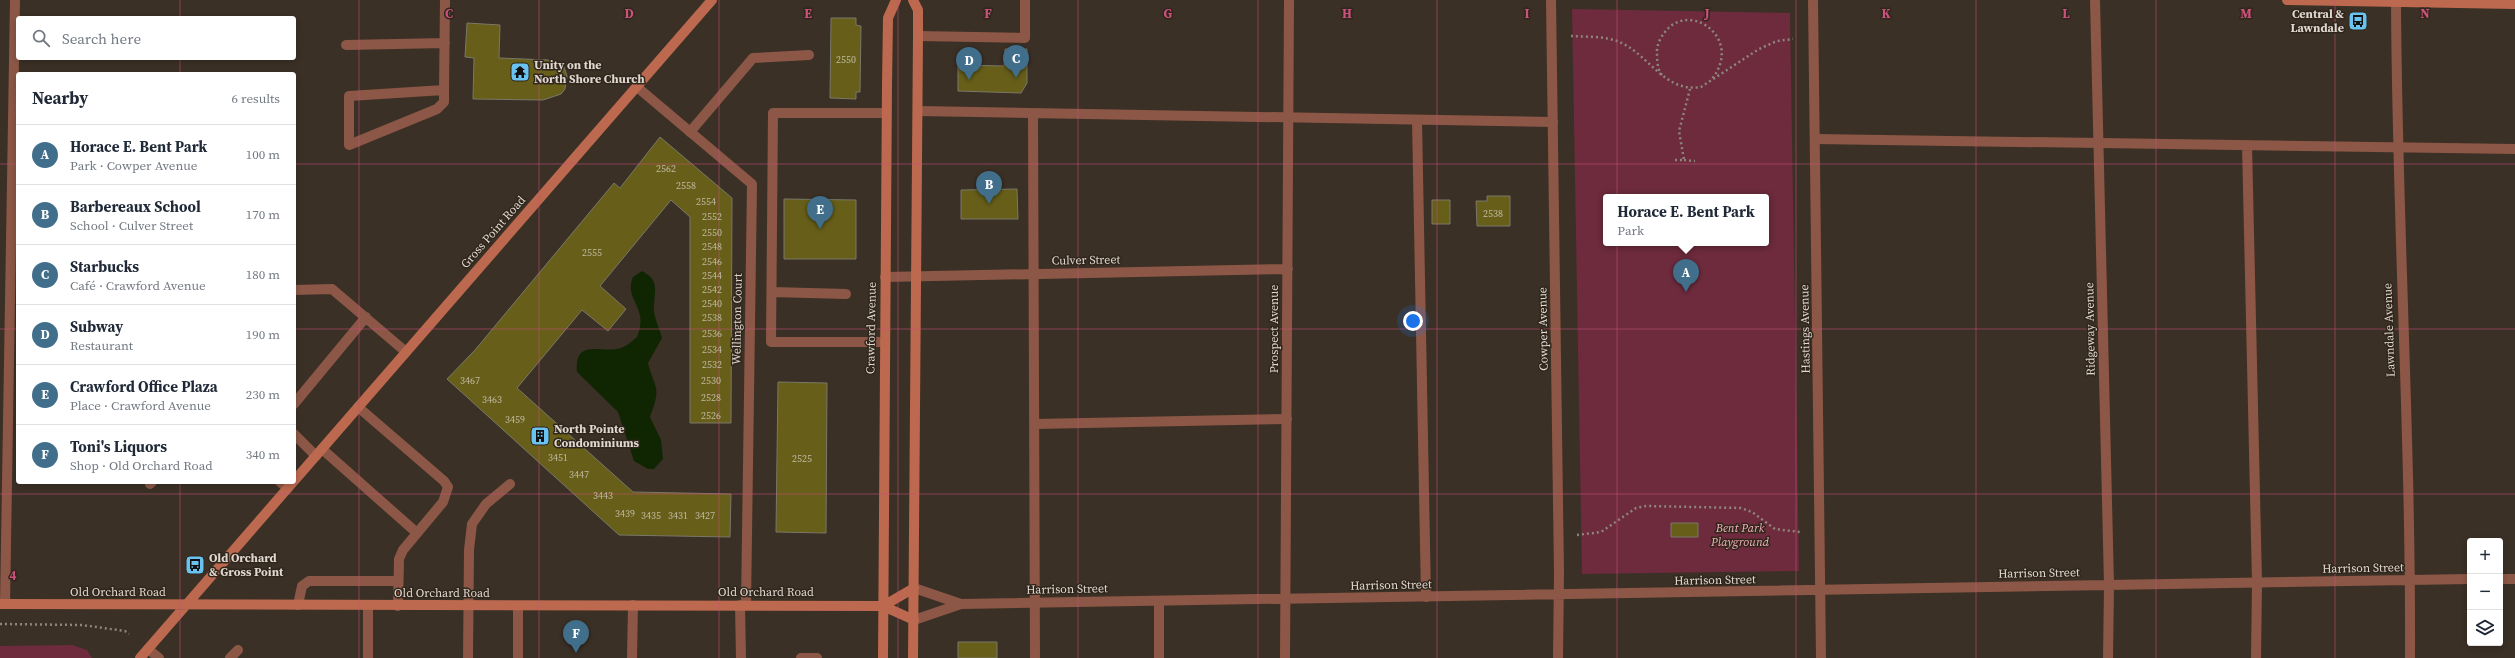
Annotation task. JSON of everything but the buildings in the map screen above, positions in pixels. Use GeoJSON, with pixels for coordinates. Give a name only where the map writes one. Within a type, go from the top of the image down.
{"type":"FeatureCollection","features":[{"type":"Feature","properties":{"kind":"main road","name":"Gross Point Road"},"geometry":{"type":"LineString","coordinates":[[296,476],[319,452],[712,0]]}},
{"type":"Feature","properties":{"kind":"main road","name":"Crawford Avenue"},"geometry":{"type":"LineString","coordinates":[[883,658],[886,113],[888,18],[896,0]]}},
{"type":"Feature","properties":{"kind":"main road"},"geometry":{"type":"LineString","coordinates":[[913,0],[918,10],[913,658]]}},
{"type":"Feature","properties":{"kind":"main road"},"geometry":{"type":"LineString","coordinates":[[2287,0],[2515,4]]}},
{"type":"Feature","properties":{"kind":"main road","name":"Gross Point Road"},"geometry":{"type":"LineString","coordinates":[[140,658],[288,484]]}},
{"type":"Feature","properties":{"kind":"main road"},"geometry":{"type":"LineString","coordinates":[[884,606],[914,588]]}},
{"type":"Feature","properties":{"kind":"main road","name":"Old Orchard Road"},"geometry":{"type":"LineString","coordinates":[[2,604],[884,606],[914,620]]}},
{"type":"Feature","properties":{"kind":"street"},"geometry":{"type":"LineString","coordinates":[[2,604],[15,0]]}},
{"type":"Feature","properties":{"kind":"street"},"geometry":{"type":"LineString","coordinates":[[444,90],[349,96],[349,145],[437,109],[444,102],[445,0]]}},
{"type":"Feature","properties":{"kind":"street"},"geometry":{"type":"LineString","coordinates":[[918,36],[1025,38],[1025,0]]}},
{"type":"Feature","properties":{"kind":"street","name":"Prospect Avenue"},"geometry":{"type":"LineString","coordinates":[[1285,658],[1289,0]]}},
{"type":"Feature","properties":{"kind":"street","name":"Cowper Avenue"},"geometry":{"type":"LineString","coordinates":[[1551,0],[1558,658]]}},
{"type":"Feature","properties":{"kind":"street","name":"Hastings Avenue"},"geometry":{"type":"LineString","coordinates":[[1813,0],[1821,658]]}},
{"type":"Feature","properties":{"kind":"street","name":"Ridgeway Avenue"},"geometry":{"type":"LineString","coordinates":[[2095,0],[2109,585],[2108,658]]}},
{"type":"Feature","properties":{"kind":"street","name":"Lawndale Avenue"},"geometry":{"type":"LineString","coordinates":[[2396,2],[2397,147],[2410,580],[2410,658]]}},
{"type":"Feature","properties":{"kind":"street"},"geometry":{"type":"LineString","coordinates":[[346,45],[445,42]]}},
{"type":"Feature","properties":{"kind":"street"},"geometry":{"type":"LineString","coordinates":[[690,132],[753,58],[810,55]]}},
{"type":"Feature","properties":{"kind":"street","name":"Wellington Court"},"geometry":{"type":"LineString","coordinates":[[637,87],[752,184],[743,605]]}},
{"type":"Feature","properties":{"kind":"street"},"geometry":{"type":"LineString","coordinates":[[918,112],[1553,122]]}},
{"type":"Feature","properties":{"kind":"street"},"geometry":{"type":"LineString","coordinates":[[884,342],[771,342],[773,113],[886,113]]}},
{"type":"Feature","properties":{"kind":"street"},"geometry":{"type":"LineString","coordinates":[[1033,114],[1036,658]]}},
{"type":"Feature","properties":{"kind":"street"},"geometry":{"type":"LineString","coordinates":[[1418,120],[1426,597]]}},
{"type":"Feature","properties":{"kind":"street"},"geometry":{"type":"LineString","coordinates":[[1815,139],[2515,149]]}},
{"type":"Feature","properties":{"kind":"street"},"geometry":{"type":"LineString","coordinates":[[2246,145],[2257,582],[2256,658]]}},
{"type":"Feature","properties":{"kind":"street","name":"Culver Street"},"geometry":{"type":"LineString","coordinates":[[885,277],[1288,269]]}},
{"type":"Feature","properties":{"kind":"street"},"geometry":{"type":"LineString","coordinates":[[296,290],[332,289],[406,352]]}},
{"type":"Feature","properties":{"kind":"street"},"geometry":{"type":"LineString","coordinates":[[772,292],[846,294]]}},
{"type":"Feature","properties":{"kind":"street"},"geometry":{"type":"LineString","coordinates":[[296,402],[366,317]]}},
{"type":"Feature","properties":{"kind":"street"},"geometry":{"type":"LineString","coordinates":[[358,407],[444,481],[448,487],[443,502],[417,533],[399,559],[398,606]]}},
{"type":"Feature","properties":{"kind":"street"},"geometry":{"type":"LineString","coordinates":[[1035,424],[1287,419]]}},
{"type":"Feature","properties":{"kind":"street"},"geometry":{"type":"LineString","coordinates":[[296,435],[319,452],[417,533]]}},
{"type":"Feature","properties":{"kind":"street"},"geometry":{"type":"LineString","coordinates":[[468,658],[469,550],[472,524],[486,504],[510,484]]}},
{"type":"Feature","properties":{"kind":"street"},"geometry":{"type":"LineString","coordinates":[[2503,579],[2515,578]]}},
{"type":"Feature","properties":{"kind":"street","name":"Harrison Street"},"geometry":{"type":"LineString","coordinates":[[914,620],[961,604],[1821,591],[2467,579]]}},
{"type":"Feature","properties":{"kind":"street"},"geometry":{"type":"LineString","coordinates":[[298,605],[302,586],[309,581],[398,581]]}},
{"type":"Feature","properties":{"kind":"street","name":"Harrison Street"},"geometry":{"type":"LineString","coordinates":[[914,588],[961,604]]}},
{"type":"Feature","properties":{"kind":"street"},"geometry":{"type":"LineString","coordinates":[[1159,658],[1160,601]]}},
{"type":"Feature","properties":{"kind":"street"},"geometry":{"type":"LineString","coordinates":[[632,605],[632,658]]}},
{"type":"Feature","properties":{"kind":"street"},"geometry":{"type":"LineString","coordinates":[[740,658],[743,605]]}},
{"type":"Feature","properties":{"kind":"street"},"geometry":{"type":"LineString","coordinates":[[368,606],[368,658]]}},
{"type":"Feature","properties":{"kind":"street"},"geometry":{"type":"LineString","coordinates":[[518,606],[518,658]]}},
{"type":"Feature","properties":{"kind":"street"},"geometry":{"type":"LineString","coordinates":[[148,649],[159,658]]}},
{"type":"Feature","properties":{"kind":"street"},"geometry":{"type":"LineString","coordinates":[[230,658],[238,650]]}},
{"type":"Feature","properties":{"kind":"street"},"geometry":{"type":"LineString","coordinates":[[801,658],[817,658]]}},
{"type":"Feature","properties":{"kind":"path"},"geometry":{"type":"LineString","coordinates":[[1668,81],[1660,72],[1657,61],[1657,49],[1660,38],[1667,28],[1678,21],[1688,20],[1710,27],[1719,39],[1723,53],[1720,69],[1711,81]]}},
{"type":"Feature","properties":{"kind":"path"},"geometry":{"type":"LineString","coordinates":[[1571,36],[1603,38],[1617,41],[1628,47],[1668,81],[1690,89],[1701,87],[1759,49],[1777,41],[1793,39]]}},
{"type":"Feature","properties":{"kind":"path"},"geometry":{"type":"LineString","coordinates":[[1684,160],[1679,131],[1690,89]]}},
{"type":"Feature","properties":{"kind":"path"},"geometry":{"type":"LineString","coordinates":[[1675,160],[1695,161]]}},
{"type":"Feature","properties":{"kind":"path"},"geometry":{"type":"LineString","coordinates":[[1577,535],[1601,532],[1636,508],[1646,506],[1741,508],[1752,512],[1775,529],[1800,532]]}},
{"type":"Feature","properties":{"kind":"path"},"geometry":{"type":"LineString","coordinates":[[0,624],[82,625],[125,631],[129,634]]}},
{"type":"Feature","properties":{"kind":"green space","name":"Bent Park Playground"},"geometry":{"type":"Polygon","coordinates":[[[1572,9],[1790,13],[1799,571],[1582,574],[1572,9]]]}},
{"type":"Feature","properties":{"kind":"green space"},"geometry":{"type":"Polygon","coordinates":[[[72,645],[87,650],[92,658],[0,658],[0,646],[72,645]]]}},
{"type":"Feature","properties":{"kind":"shaded area"},"geometry":{"type":"Polygon","coordinates":[[[642,271],[652,279],[654,284],[654,312],[662,338],[648,363],[656,388],[656,399],[650,417],[661,440],[663,459],[654,469],[648,469],[634,461],[618,412],[577,372],[577,361],[580,354],[585,351],[591,349],[621,348],[637,337],[640,327],[640,318],[639,311],[631,292],[631,285],[633,277],[642,271]]]}},
{"type":"Feature","properties":{"kind":"place","name":"Central & Lawndale"},"geometry":{"type":"Point","coordinates":[2358,21]}},
{"type":"Feature","properties":{"kind":"place","name":"Unity on the North Shore Church"},"geometry":{"type":"Point","coordinates":[520,72]}},
{"type":"Feature","properties":{"kind":"place","name":"Starbucks"},"geometry":{"type":"Point","coordinates":[1016,78]}},
{"type":"Feature","properties":{"kind":"place","name":"Subway"},"geometry":{"type":"Point","coordinates":[969,80]}},
{"type":"Feature","properties":{"kind":"place","name":"Barbereaux School"},"geometry":{"type":"Point","coordinates":[989,204]}},
{"type":"Feature","properties":{"kind":"place","name":"Crawford Office Plaza"},"geometry":{"type":"Point","coordinates":[820,229]}},
{"type":"Feature","properties":{"kind":"place","name":"Horace E. Bent Park"},"geometry":{"type":"Point","coordinates":[1686,292]}},
{"type":"Feature","properties":{"kind":"place","name":"North Pointe Condominiums"},"geometry":{"type":"Point","coordinates":[540,436]}},
{"type":"Feature","properties":{"kind":"place","name":"Old Orchard & Gross Point"},"geometry":{"type":"Point","coordinates":[195,565]}},
{"type":"Feature","properties":{"kind":"place","name":"Toni's Liquors"},"geometry":{"type":"Point","coordinates":[576,653]}}]}
